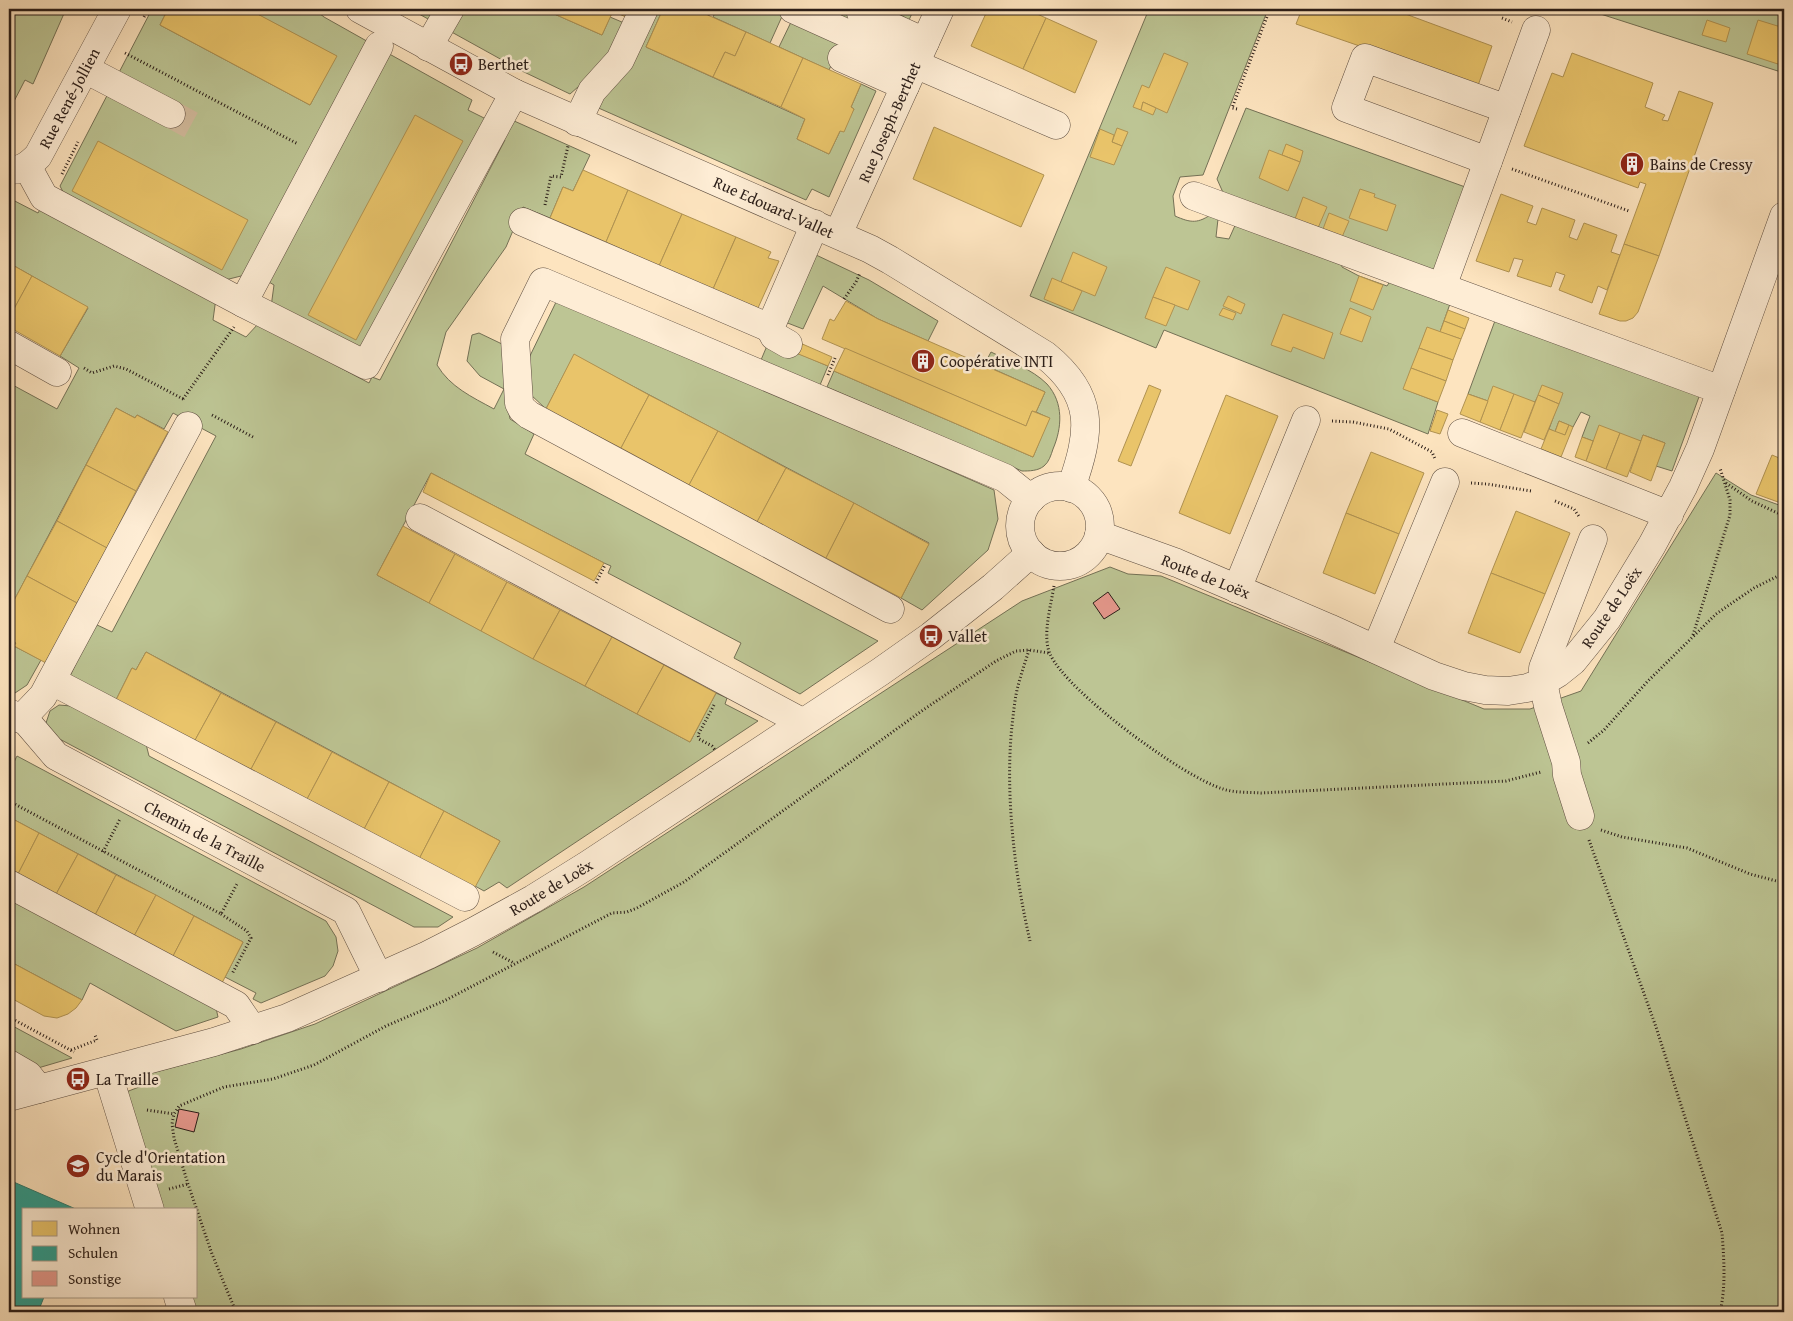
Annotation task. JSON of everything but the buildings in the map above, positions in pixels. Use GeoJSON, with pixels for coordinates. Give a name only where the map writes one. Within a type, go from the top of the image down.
{"type":"FeatureCollection","features":[{"type":"Feature","properties":{"kind":"street","name":"Rue René-Jollien"},"geometry":{"type":"LineString","coordinates":[[18,167],[38,156],[116,9]]}},
{"type":"Feature","properties":{"kind":"street","name":"Rue Edouard-Vallet"},"geometry":{"type":"LineString","coordinates":[[360,9],[514,93],[826,229],[898,265],[1045,355],[1067,375],[1081,399],[1085,416],[1085,440],[1071,488]]}},
{"type":"Feature","properties":{"kind":"street"},"geometry":{"type":"LineString","coordinates":[[428,47],[450,9]]}},
{"type":"Feature","properties":{"kind":"street"},"geometry":{"type":"LineString","coordinates":[[577,122],[592,91],[620,60],[644,9]]}},
{"type":"Feature","properties":{"kind":"street"},"geometry":{"type":"LineString","coordinates":[[793,9],[1056,125]]}},
{"type":"Feature","properties":{"kind":"street","name":"Rue Joseph-Berthet"},"geometry":{"type":"LineString","coordinates":[[522,222],[779,336],[826,229],[915,64],[940,9]]}},
{"type":"Feature","properties":{"kind":"street"},"geometry":{"type":"LineString","coordinates":[[861,13],[915,64]]}},
{"type":"Feature","properties":{"kind":"street"},"geometry":{"type":"LineString","coordinates":[[1442,287],[1536,30]]}},
{"type":"Feature","properties":{"kind":"street"},"geometry":{"type":"LineString","coordinates":[[243,303],[379,46]]}},
{"type":"Feature","properties":{"kind":"street"},"geometry":{"type":"LineString","coordinates":[[842,58],[915,64]]}},
{"type":"Feature","properties":{"kind":"street"},"geometry":{"type":"LineString","coordinates":[[1488,161],[1346,108],[1365,58],[1508,109]]}},
{"type":"Feature","properties":{"kind":"street"},"geometry":{"type":"LineString","coordinates":[[85,69],[171,114]]}},
{"type":"Feature","properties":{"kind":"street"},"geometry":{"type":"LineString","coordinates":[[18,167],[44,197],[243,303],[366,365],[514,93]]}},
{"type":"Feature","properties":{"kind":"street"},"geometry":{"type":"LineString","coordinates":[[1194,196],[1721,390]]}},
{"type":"Feature","properties":{"kind":"street","name":"Route de Loëx"},"geometry":{"type":"LineString","coordinates":[[1099,535],[1178,563],[1434,676],[1464,686],[1485,690],[1508,691],[1527,688],[1543,682],[1558,673],[1573,660],[1607,619],[1669,515],[1700,450],[1783,225]]}},
{"type":"Feature","properties":{"kind":"street"},"geometry":{"type":"LineString","coordinates":[[890,609],[529,415],[522,409],[519,403],[514,339],[543,282],[1005,478],[1031,499]]}},
{"type":"Feature","properties":{"kind":"street"},"geometry":{"type":"LineString","coordinates":[[9,345],[57,372]]}},
{"type":"Feature","properties":{"kind":"street"},"geometry":{"type":"LineString","coordinates":[[15,716],[44,696],[197,415]]}},
{"type":"Feature","properties":{"kind":"street"},"geometry":{"type":"LineString","coordinates":[[1237,589],[1306,420]]}},
{"type":"Feature","properties":{"kind":"street"},"geometry":{"type":"LineString","coordinates":[[1462,433],[1669,515]]}},
{"type":"Feature","properties":{"kind":"street"},"geometry":{"type":"LineString","coordinates":[[1376,649],[1445,482]]}},
{"type":"Feature","properties":{"kind":"street"},"geometry":{"type":"LineString","coordinates":[[1052,487],[1071,488],[1086,496],[1096,510],[1100,522],[1099,535],[1087,556],[1074,563],[1062,566],[1049,564],[1039,560],[1031,553],[1024,542],[1020,521],[1031,499],[1039,492],[1052,487]]}},
{"type":"Feature","properties":{"kind":"street"},"geometry":{"type":"LineString","coordinates":[[420,518],[802,722]]}},
{"type":"Feature","properties":{"kind":"street"},"geometry":{"type":"LineString","coordinates":[[1580,816],[1567,775],[1566,762],[1548,706],[1543,682],[1543,668],[1593,539]]}},
{"type":"Feature","properties":{"kind":"street","name":"Route de Loëx"},"geometry":{"type":"LineString","coordinates":[[9,1097],[214,1042],[287,1018],[378,978],[473,932],[533,899],[586,866],[932,636],[993,587],[1031,553]]}},
{"type":"Feature","properties":{"kind":"street"},"geometry":{"type":"LineString","coordinates":[[52,681],[465,897]]}},
{"type":"Feature","properties":{"kind":"street","name":"Chemin de la Traille"},"geometry":{"type":"LineString","coordinates":[[15,716],[26,721],[56,756],[346,911],[378,978]]}},
{"type":"Feature","properties":{"kind":"street"},"geometry":{"type":"LineString","coordinates":[[9,884],[236,1005],[252,1030]]}},
{"type":"Feature","properties":{"kind":"street"},"geometry":{"type":"LineString","coordinates":[[9,1064],[28,1076],[39,1089]]}},
{"type":"Feature","properties":{"kind":"street"},"geometry":{"type":"LineString","coordinates":[[107,1071],[149,1208]]}},
{"type":"Feature","properties":{"kind":"street"},"geometry":{"type":"LineString","coordinates":[[178,1298],[183,1312]]}},
{"type":"Feature","properties":{"kind":"path"},"geometry":{"type":"LineString","coordinates":[[708,15],[710,9]]}},
{"type":"Feature","properties":{"kind":"path"},"geometry":{"type":"LineString","coordinates":[[1236,109],[1232,108],[1270,9]]}},
{"type":"Feature","properties":{"kind":"path"},"geometry":{"type":"LineString","coordinates":[[125,53],[321,156]]}},
{"type":"Feature","properties":{"kind":"path"},"geometry":{"type":"LineString","coordinates":[[547,201],[551,176],[561,177],[566,151]]}},
{"type":"Feature","properties":{"kind":"path"},"geometry":{"type":"LineString","coordinates":[[1488,161],[1629,211]]}},
{"type":"Feature","properties":{"kind":"path"},"geometry":{"type":"LineString","coordinates":[[844,299],[856,282]]}},
{"type":"Feature","properties":{"kind":"path"},"geometry":{"type":"LineString","coordinates":[[197,415],[173,418],[183,400],[234,329],[243,303]]}},
{"type":"Feature","properties":{"kind":"path"},"geometry":{"type":"LineString","coordinates":[[57,372],[65,358],[92,372],[114,366],[126,369],[183,400],[197,415],[253,438]]}},
{"type":"Feature","properties":{"kind":"path"},"geometry":{"type":"LineString","coordinates":[[830,369],[835,358]]}},
{"type":"Feature","properties":{"kind":"path"},"geometry":{"type":"LineString","coordinates":[[1306,420],[1354,422],[1389,429],[1432,452],[1445,482],[1488,484],[1540,494]]}},
{"type":"Feature","properties":{"kind":"path"},"geometry":{"type":"LineString","coordinates":[[1692,636],[1730,515],[1730,500],[1720,465]]}},
{"type":"Feature","properties":{"kind":"path"},"geometry":{"type":"LineString","coordinates":[[1724,482],[1752,501],[1784,516]]}},
{"type":"Feature","properties":{"kind":"path"},"geometry":{"type":"LineString","coordinates":[[1548,498],[1574,509],[1593,539]]}},
{"type":"Feature","properties":{"kind":"path"},"geometry":{"type":"LineString","coordinates":[[596,582],[605,565]]}},
{"type":"Feature","properties":{"kind":"path"},"geometry":{"type":"LineString","coordinates":[[1054,586],[1047,630],[1049,652],[1069,679],[1112,719],[1196,778],[1224,790],[1261,794],[1506,781],[1540,772],[1566,762],[1604,730],[1647,682],[1716,614],[1730,603],[1784,573]]}},
{"type":"Feature","properties":{"kind":"path"},"geometry":{"type":"LineString","coordinates":[[1030,650],[1016,691],[1010,743],[1010,800],[1022,906],[1030,941]]}},
{"type":"Feature","properties":{"kind":"path"},"geometry":{"type":"LineString","coordinates":[[196,1208],[174,1138],[172,1124],[174,1114],[179,1106],[224,1087],[273,1079],[314,1066],[386,1026],[444,1001],[612,913],[627,912],[637,908],[684,882],[915,716],[996,661],[1016,651],[1049,652]]}},
{"type":"Feature","properties":{"kind":"path"},"geometry":{"type":"LineString","coordinates":[[709,744],[699,739],[698,736],[726,682]]}},
{"type":"Feature","properties":{"kind":"path"},"geometry":{"type":"LineString","coordinates":[[103,852],[132,796]]}},
{"type":"Feature","properties":{"kind":"path"},"geometry":{"type":"LineString","coordinates":[[9,801],[221,914],[247,931],[251,938],[233,971]]}},
{"type":"Feature","properties":{"kind":"path"},"geometry":{"type":"LineString","coordinates":[[1580,816],[1589,824],[1601,830],[1622,837],[1687,848],[1750,874],[1784,884]]}},
{"type":"Feature","properties":{"kind":"path"},"geometry":{"type":"LineString","coordinates":[[1580,816],[1656,1027],[1722,1233],[1724,1263],[1720,1312]]}},
{"type":"Feature","properties":{"kind":"path"},"geometry":{"type":"LineString","coordinates":[[221,914],[250,860]]}},
{"type":"Feature","properties":{"kind":"path"},"geometry":{"type":"LineString","coordinates":[[487,951],[494,952],[514,963]]}},
{"type":"Feature","properties":{"kind":"path"},"geometry":{"type":"LineString","coordinates":[[9,1017],[78,1055]]}},
{"type":"Feature","properties":{"kind":"path"},"geometry":{"type":"LineString","coordinates":[[70,1050],[97,1040],[95,1035]]}},
{"type":"Feature","properties":{"kind":"path"},"geometry":{"type":"LineString","coordinates":[[198,1213],[212,1254],[236,1312]]}},
{"type":"Feature","properties":{"kind":"green space"},"geometry":{"type":"Polygon","coordinates":[[[9,9],[66,9],[33,84],[25,80],[9,111],[9,9]]]}},
{"type":"Feature","properties":{"kind":"green space"},"geometry":{"type":"Polygon","coordinates":[[[152,9],[168,9],[160,25],[310,105],[336,56],[247,9],[314,9],[324,17],[372,44],[249,274],[221,281],[66,198],[60,186],[152,9]]]}},
{"type":"Feature","properties":{"kind":"green space"},"geometry":{"type":"Polygon","coordinates":[[[410,9],[543,9],[602,35],[610,17],[629,25],[604,64],[570,94],[522,71],[410,9]]]}},
{"type":"Feature","properties":{"kind":"green space"},"geometry":{"type":"Polygon","coordinates":[[[653,9],[663,9],[646,47],[805,119],[797,139],[829,154],[840,131],[854,109],[851,107],[861,84],[876,91],[829,197],[812,189],[806,200],[594,106],[653,9]]]}},
{"type":"Feature","properties":{"kind":"green space"},"geometry":{"type":"Polygon","coordinates":[[[717,9],[776,9],[784,12],[770,43],[713,17],[717,9]]]}},
{"type":"Feature","properties":{"kind":"green space"},"geometry":{"type":"Polygon","coordinates":[[[817,9],[857,9],[850,23],[817,9]]]}},
{"type":"Feature","properties":{"kind":"green space"},"geometry":{"type":"Polygon","coordinates":[[[895,9],[914,9],[909,20],[894,11],[895,9]]]}},
{"type":"Feature","properties":{"kind":"green space"},"geometry":{"type":"Polygon","coordinates":[[[1149,9],[1268,9],[1203,175],[1180,177],[1173,196],[1175,216],[1186,220],[1199,221],[1213,213],[1218,219],[1216,237],[1229,239],[1237,221],[1341,260],[1342,267],[1359,276],[1387,286],[1392,278],[1451,301],[1440,332],[1427,328],[1404,389],[1438,402],[1428,434],[1164,330],[1156,348],[1030,296],[1149,9]]]}},
{"type":"Feature","properties":{"kind":"green space"},"geometry":{"type":"Polygon","coordinates":[[[1585,9],[1784,9],[1784,73],[1585,9]]]}},
{"type":"Feature","properties":{"kind":"green space"},"geometry":{"type":"Polygon","coordinates":[[[792,20],[842,42],[829,70],[779,47],[792,20]]]}},
{"type":"Feature","properties":{"kind":"green space"},"geometry":{"type":"Polygon","coordinates":[[[384,51],[472,100],[468,110],[490,121],[363,355],[271,307],[274,285],[262,278],[384,51]]]}},
{"type":"Feature","properties":{"kind":"green space"},"geometry":{"type":"Polygon","coordinates":[[[1246,108],[1468,188],[1435,275],[1225,197],[1217,179],[1246,108]]]}},
{"type":"Feature","properties":{"kind":"green space"},"geometry":{"type":"Polygon","coordinates":[[[512,120],[590,155],[573,191],[563,187],[550,218],[523,207],[506,247],[446,332],[437,365],[442,373],[462,391],[494,409],[504,389],[480,376],[467,361],[472,335],[479,333],[502,344],[505,389],[510,419],[534,434],[525,454],[878,641],[800,694],[734,658],[741,643],[608,573],[611,566],[431,473],[377,575],[690,742],[716,693],[727,698],[725,704],[758,721],[507,888],[499,882],[484,891],[475,886],[500,841],[146,652],[136,670],[132,668],[116,700],[70,676],[95,624],[112,632],[216,436],[173,413],[164,429],[137,415],[135,418],[116,408],[9,610],[9,383],[57,409],[79,368],[60,356],[88,308],[9,263],[9,198],[38,213],[42,206],[216,298],[213,320],[246,337],[258,324],[369,383],[372,377],[380,380],[505,140],[499,136],[512,120]]]}},
{"type":"Feature","properties":{"kind":"green space"},"geometry":{"type":"Polygon","coordinates":[[[814,254],[869,280],[938,321],[928,341],[878,319],[823,286],[803,329],[785,322],[814,254]]]}},
{"type":"Feature","properties":{"kind":"green space"},"geometry":{"type":"Polygon","coordinates":[[[558,298],[994,490],[998,519],[988,550],[922,610],[901,598],[929,543],[574,355],[546,409],[530,394],[528,360],[558,298]]]}},
{"type":"Feature","properties":{"kind":"green space"},"geometry":{"type":"Polygon","coordinates":[[[1496,318],[1700,394],[1672,471],[1656,466],[1665,443],[1643,435],[1641,441],[1593,441],[1582,437],[1590,416],[1581,412],[1573,427],[1559,421],[1555,432],[1549,429],[1558,404],[1538,396],[1535,402],[1488,401],[1468,394],[1496,318]]]}},
{"type":"Feature","properties":{"kind":"green space"},"geometry":{"type":"Polygon","coordinates":[[[769,341],[828,366],[820,385],[761,360],[769,341]]]}},
{"type":"Feature","properties":{"kind":"green space"},"geometry":{"type":"Polygon","coordinates":[[[991,352],[1034,374],[1053,391],[1059,407],[1060,424],[1049,460],[1039,469],[1022,471],[827,387],[834,371],[1033,457],[1049,418],[1036,412],[1045,392],[984,365],[991,352]]]}},
{"type":"Feature","properties":{"kind":"green space"},"geometry":{"type":"Polygon","coordinates":[[[1716,473],[1751,495],[1779,505],[1784,492],[1784,1312],[192,1312],[188,1298],[198,1298],[198,1208],[160,1208],[126,1092],[147,1084],[144,1075],[241,1049],[315,1024],[477,948],[584,887],[1022,601],[1110,567],[1128,574],[1161,576],[1484,709],[1530,709],[1581,691],[1716,473]]]}},
{"type":"Feature","properties":{"kind":"green space"},"geometry":{"type":"Polygon","coordinates":[[[9,639],[16,643],[14,646],[41,660],[27,685],[9,697],[9,639]]]}},
{"type":"Feature","properties":{"kind":"green space"},"geometry":{"type":"Polygon","coordinates":[[[59,705],[71,706],[146,744],[149,756],[453,917],[438,927],[414,927],[52,735],[46,723],[50,711],[59,705]]]}},
{"type":"Feature","properties":{"kind":"green space"},"geometry":{"type":"Polygon","coordinates":[[[17,756],[326,921],[336,937],[338,951],[333,966],[325,976],[261,1003],[253,999],[256,993],[225,977],[243,942],[9,817],[9,772],[17,756]]]}},
{"type":"Feature","properties":{"kind":"green space"},"geometry":{"type":"Polygon","coordinates":[[[9,898],[216,1008],[218,1017],[176,1031],[90,983],[82,1000],[9,961],[9,898]]]}},
{"type":"Feature","properties":{"kind":"green space"},"geometry":{"type":"Polygon","coordinates":[[[9,1024],[72,1058],[38,1068],[9,1053],[9,1024]]]}},
{"type":"Feature","properties":{"kind":"tunnel"},"geometry":{"type":"LineString","coordinates":[[171,114],[191,125]]}},
{"type":"Feature","properties":{"kind":"place","name":"Berthet"},"geometry":{"type":"Point","coordinates":[461,64]}},
{"type":"Feature","properties":{"kind":"place","name":"Bains de Cressy"},"geometry":{"type":"Point","coordinates":[1632,164]}},
{"type":"Feature","properties":{"kind":"place","name":"Coopérative INTI"},"geometry":{"type":"Point","coordinates":[923,361]}},
{"type":"Feature","properties":{"kind":"place","name":"Vallet"},"geometry":{"type":"Point","coordinates":[931,636]}},
{"type":"Feature","properties":{"kind":"place","name":"La Traille"},"geometry":{"type":"Point","coordinates":[78,1079]}},
{"type":"Feature","properties":{"kind":"place","name":"Cycle d'Orientation du Marais"},"geometry":{"type":"Point","coordinates":[78,1166]}}]}
